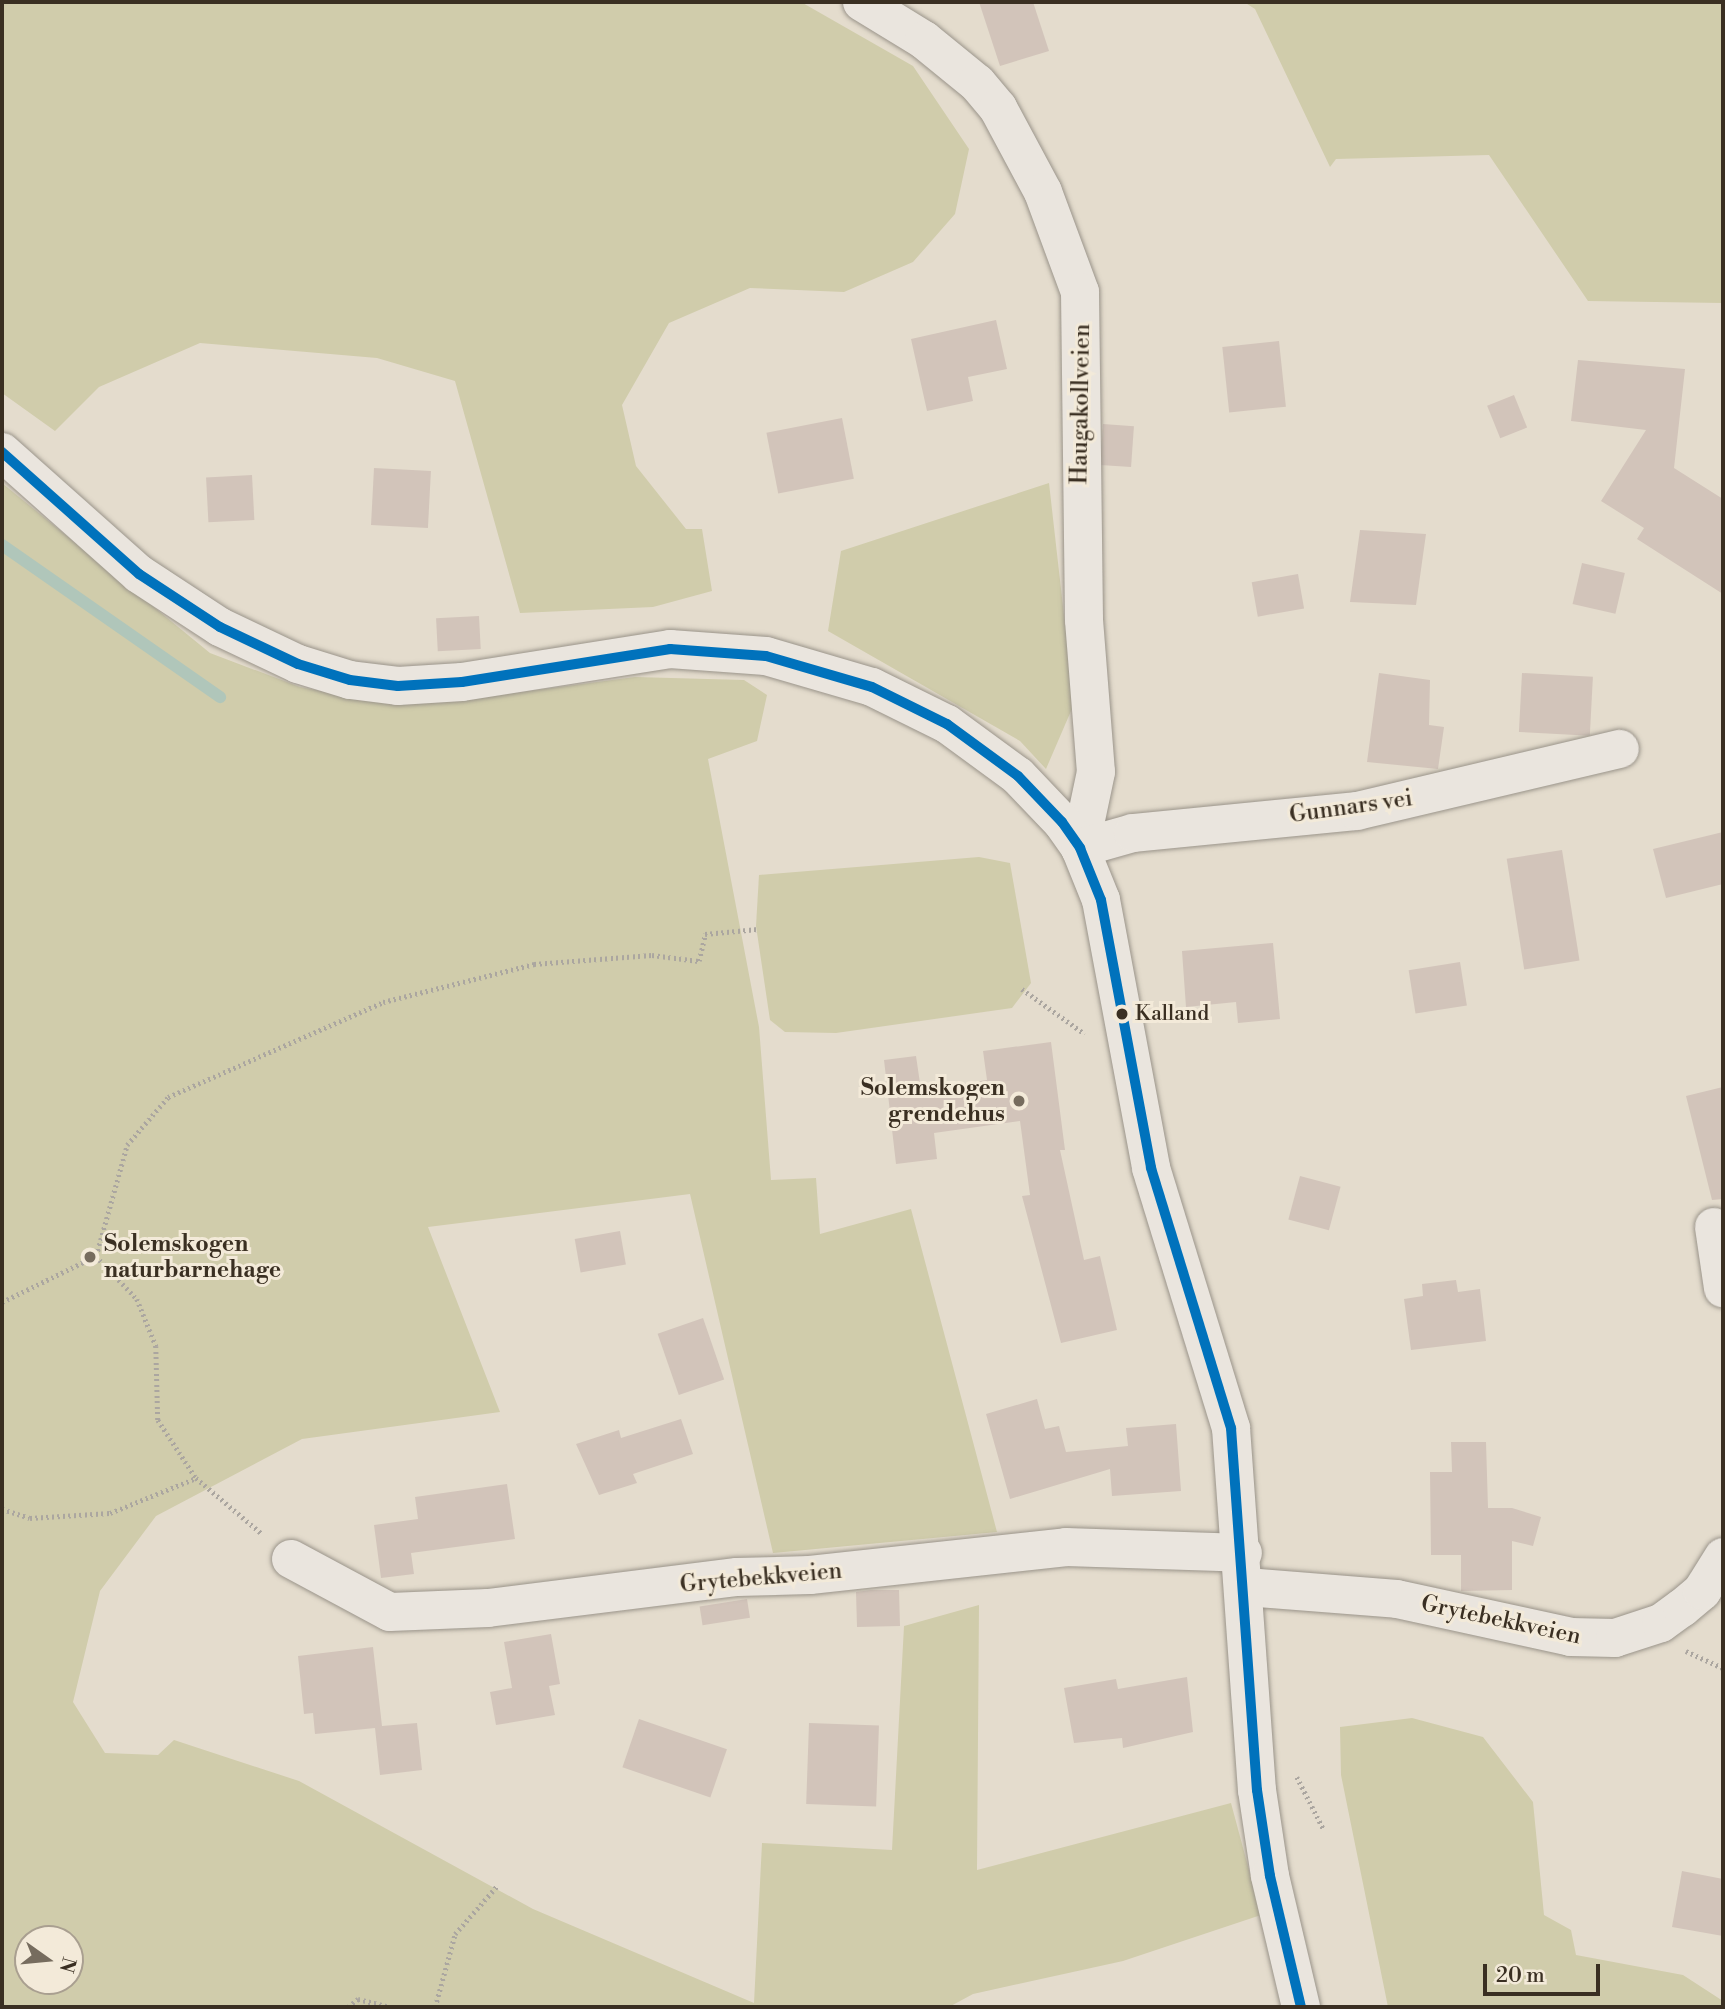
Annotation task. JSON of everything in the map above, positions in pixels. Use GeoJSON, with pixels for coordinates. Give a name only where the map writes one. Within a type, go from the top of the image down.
{"type":"FeatureCollection","features":[{"type":"Feature","properties":{"kind":"street","name":"Haugakollveien"},"geometry":{"type":"LineString","coordinates":[[862,2],[924,40],[998,108],[1043,192],[1080,292],[1084,620],[1096,772],[1080,848]]}},
{"type":"Feature","properties":{"kind":"street"},"geometry":{"type":"LineString","coordinates":[[2,452],[92,536],[181,604],[298,664],[350,680],[398,686],[462,682],[670,649],[734,651],[807,665],[872,687],[947,724],[1018,776],[1080,848],[1101,900],[1154,1179],[1226,1404],[1245,1570],[1257,1790],[1270,1876],[1301,2007]]}},
{"type":"Feature","properties":{"kind":"street","name":"Gunnars vei"},"geometry":{"type":"LineString","coordinates":[[1080,848],[1133,832],[1357,811],[1619,749]]}},
{"type":"Feature","properties":{"kind":"street"},"geometry":{"type":"LineString","coordinates":[[1714,1227],[1723,1288]]}},
{"type":"Feature","properties":{"kind":"street","name":"Grytebekkveien"},"geometry":{"type":"LineString","coordinates":[[291,1559],[390,1612],[488,1608],[737,1577],[810,1575],[1066,1547],[1245,1570],[1397,1599],[1571,1637],[1615,1638],[1661,1623],[1682,1608],[1702,1591],[1723,1557]]}},
{"type":"Feature","properties":{"kind":"path"},"geometry":{"type":"LineString","coordinates":[[2,1302],[96,1256],[127,1145],[168,1097],[383,1002],[534,964],[652,955],[699,961],[705,934],[758,929]]}},
{"type":"Feature","properties":{"kind":"path"},"geometry":{"type":"LineString","coordinates":[[1022,989],[1091,1037],[1127,1042]]}},
{"type":"Feature","properties":{"kind":"path"},"geometry":{"type":"LineString","coordinates":[[96,1256],[137,1299],[156,1346],[158,1420],[196,1478],[291,1559]]}},
{"type":"Feature","properties":{"kind":"path"},"geometry":{"type":"LineString","coordinates":[[2,1509],[30,1518],[110,1513],[196,1478]]}},
{"type":"Feature","properties":{"kind":"path"},"geometry":{"type":"LineString","coordinates":[[436,2007],[455,1934],[497,1886]]}},
{"type":"Feature","properties":{"kind":"path"},"geometry":{"type":"LineString","coordinates":[[348,2007],[358,2000],[390,2007]]}},
{"type":"Feature","properties":{"kind":"shaded area"},"geometry":{"type":"Polygon","coordinates":[[[2,2],[801,2],[913,66],[969,149],[955,214],[913,262],[844,292],[750,288],[669,323],[622,405],[636,466],[686,529],[702,529],[712,591],[653,607],[520,613],[455,381],[377,358],[200,343],[99,387],[55,431],[2,393],[2,2]]]}},
{"type":"Feature","properties":{"kind":"shaded area"},"geometry":{"type":"Polygon","coordinates":[[[1244,2],[1723,2],[1723,303],[1588,301],[1489,155],[1336,159],[1330,167],[1255,9],[1244,2]]]}},
{"type":"Feature","properties":{"kind":"shaded area"},"geometry":{"type":"Polygon","coordinates":[[[2,483],[210,653],[300,687],[384,703],[467,699],[635,677],[744,680],[767,695],[757,741],[708,759],[759,1027],[771,1180],[816,1178],[820,1234],[911,1209],[997,1532],[773,1553],[690,1194],[428,1227],[500,1412],[302,1439],[156,1516],[100,1591],[73,1702],[105,1753],[158,1755],[174,1740],[299,1781],[533,1909],[754,2003],[762,1843],[892,1850],[904,1626],[979,1605],[977,1870],[1231,1803],[1261,1915],[1123,1961],[973,1994],[949,2007],[2,2007],[2,483]]]}},
{"type":"Feature","properties":{"kind":"shaded area"},"geometry":{"type":"Polygon","coordinates":[[[1049,483],[1074,704],[1046,769],[1020,741],[828,631],[841,551],[1049,483]]]}},
{"type":"Feature","properties":{"kind":"shaded area"},"geometry":{"type":"Polygon","coordinates":[[[979,857],[1010,863],[1031,983],[1012,1008],[836,1033],[785,1032],[770,1020],[756,926],[759,875],[979,857]]]}},
{"type":"Feature","properties":{"kind":"shaded area"},"geometry":{"type":"Polygon","coordinates":[[[1412,1718],[1483,1737],[1533,1802],[1544,1915],[1571,1930],[1576,1955],[1683,1975],[1723,2001],[1723,2007],[1388,2007],[1341,1775],[1340,1727],[1412,1718]]]}},
{"type":"Feature","properties":{"kind":"building"},"geometry":{"type":"Polygon","coordinates":[[[979,2],[1033,2],[1049,51],[1000,66],[979,2]]]}},
{"type":"Feature","properties":{"kind":"building"},"geometry":{"type":"Polygon","coordinates":[[[996,320],[1007,369],[968,377],[973,401],[927,411],[911,339],[996,320]]]}},
{"type":"Feature","properties":{"kind":"building"},"geometry":{"type":"Polygon","coordinates":[[[1279,341],[1286,407],[1229,413],[1222,347],[1279,341]]]}},
{"type":"Feature","properties":{"kind":"building"},"geometry":{"type":"Polygon","coordinates":[[[1578,360],[1685,369],[1674,468],[1723,499],[1723,594],[1637,539],[1644,528],[1601,501],[1646,430],[1571,421],[1578,360]]]}},
{"type":"Feature","properties":{"kind":"building"},"geometry":{"type":"Polygon","coordinates":[[[1514,395],[1527,427],[1500,438],[1487,406],[1514,395]]]}},
{"type":"Feature","properties":{"kind":"building"},"geometry":{"type":"Polygon","coordinates":[[[842,418],[854,479],[778,494],[766,433],[842,418]]]}},
{"type":"Feature","properties":{"kind":"building"},"geometry":{"type":"Polygon","coordinates":[[[1103,424],[1134,426],[1131,467],[1100,465],[1103,424]]]}},
{"type":"Feature","properties":{"kind":"building"},"geometry":{"type":"Polygon","coordinates":[[[374,468],[431,471],[428,528],[371,525],[374,468]]]}},
{"type":"Feature","properties":{"kind":"building"},"geometry":{"type":"Polygon","coordinates":[[[252,475],[254,520],[208,522],[206,477],[252,475]]]}},
{"type":"Feature","properties":{"kind":"building"},"geometry":{"type":"Polygon","coordinates":[[[1360,530],[1426,534],[1416,605],[1350,602],[1360,530]]]}},
{"type":"Feature","properties":{"kind":"building"},"geometry":{"type":"Polygon","coordinates":[[[1582,563],[1625,573],[1615,614],[1573,604],[1582,563]]]}},
{"type":"Feature","properties":{"kind":"building"},"geometry":{"type":"Polygon","coordinates":[[[1298,574],[1304,608],[1258,617],[1252,582],[1298,574]]]}},
{"type":"Feature","properties":{"kind":"building"},"geometry":{"type":"Polygon","coordinates":[[[479,616],[481,649],[438,651],[436,618],[479,616]]]}},
{"type":"Feature","properties":{"kind":"building"},"geometry":{"type":"Polygon","coordinates":[[[1379,673],[1430,680],[1429,725],[1444,727],[1438,769],[1367,762],[1379,673]]]}},
{"type":"Feature","properties":{"kind":"building"},"geometry":{"type":"Polygon","coordinates":[[[1522,673],[1593,677],[1590,736],[1519,732],[1522,673]]]}},
{"type":"Feature","properties":{"kind":"building"},"geometry":{"type":"Polygon","coordinates":[[[1723,832],[1723,884],[1666,898],[1653,849],[1723,832]]]}},
{"type":"Feature","properties":{"kind":"building"},"geometry":{"type":"Polygon","coordinates":[[[1562,850],[1580,961],[1524,969],[1507,859],[1562,850]]]}},
{"type":"Feature","properties":{"kind":"building"},"geometry":{"type":"Polygon","coordinates":[[[1273,943],[1280,1019],[1238,1023],[1236,1002],[1186,1007],[1182,951],[1273,943]]]}},
{"type":"Feature","properties":{"kind":"building"},"geometry":{"type":"Polygon","coordinates":[[[1460,962],[1467,1005],[1416,1014],[1409,970],[1460,962]]]}},
{"type":"Feature","properties":{"kind":"building"},"geometry":{"type":"Polygon","coordinates":[[[1051,1042],[1065,1150],[1060,1150],[1084,1260],[1100,1256],[1117,1330],[1061,1343],[1022,1196],[1030,1195],[1020,1121],[934,1133],[937,1159],[896,1164],[884,1060],[916,1056],[921,1090],[987,1080],[983,1051],[1051,1042]]]}},
{"type":"Feature","properties":{"kind":"building"},"geometry":{"type":"Polygon","coordinates":[[[1723,1087],[1723,1199],[1712,1200],[1686,1096],[1723,1087]]]}},
{"type":"Feature","properties":{"kind":"building"},"geometry":{"type":"Polygon","coordinates":[[[1300,1176],[1341,1187],[1329,1230],[1288,1219],[1300,1176]]]}},
{"type":"Feature","properties":{"kind":"building"},"geometry":{"type":"Polygon","coordinates":[[[620,1231],[626,1264],[581,1272],[575,1239],[620,1231]]]}},
{"type":"Feature","properties":{"kind":"building"},"geometry":{"type":"Polygon","coordinates":[[[1456,1280],[1458,1292],[1480,1289],[1486,1341],[1411,1350],[1404,1299],[1423,1296],[1422,1284],[1456,1280]]]}},
{"type":"Feature","properties":{"kind":"building"},"geometry":{"type":"Polygon","coordinates":[[[703,1318],[724,1379],[679,1395],[658,1334],[703,1318]]]}},
{"type":"Feature","properties":{"kind":"building"},"geometry":{"type":"Polygon","coordinates":[[[1037,1399],[1045,1429],[1059,1426],[1066,1452],[1128,1446],[1126,1428],[1176,1424],[1181,1491],[1112,1496],[1110,1469],[1010,1499],[986,1414],[1037,1399]]]}},
{"type":"Feature","properties":{"kind":"building"},"geometry":{"type":"Polygon","coordinates":[[[681,1419],[693,1454],[633,1474],[637,1483],[599,1495],[576,1444],[619,1430],[621,1438],[681,1419]]]}},
{"type":"Feature","properties":{"kind":"building"},"geometry":{"type":"Polygon","coordinates":[[[1451,1442],[1486,1442],[1488,1508],[1512,1508],[1541,1517],[1533,1546],[1512,1541],[1512,1590],[1461,1591],[1461,1555],[1431,1555],[1430,1472],[1452,1472],[1451,1442]]]}},
{"type":"Feature","properties":{"kind":"building"},"geometry":{"type":"Polygon","coordinates":[[[507,1484],[515,1539],[411,1553],[414,1574],[381,1578],[374,1525],[418,1519],[415,1497],[507,1484]]]}},
{"type":"Feature","properties":{"kind":"building"},"geometry":{"type":"Polygon","coordinates":[[[899,1590],[900,1626],[857,1627],[856,1592],[899,1590]]]}},
{"type":"Feature","properties":{"kind":"building"},"geometry":{"type":"Polygon","coordinates":[[[747,1599],[750,1618],[703,1625],[700,1607],[747,1599]]]}},
{"type":"Feature","properties":{"kind":"building"},"geometry":{"type":"Polygon","coordinates":[[[551,1634],[560,1684],[549,1686],[555,1715],[496,1725],[490,1692],[512,1688],[504,1642],[551,1634]]]}},
{"type":"Feature","properties":{"kind":"building"},"geometry":{"type":"Polygon","coordinates":[[[373,1647],[382,1726],[417,1723],[422,1770],[380,1775],[375,1728],[315,1734],[313,1713],[304,1714],[298,1656],[373,1647]]]}},
{"type":"Feature","properties":{"kind":"building"},"geometry":{"type":"Polygon","coordinates":[[[1187,1677],[1193,1732],[1123,1748],[1122,1738],[1074,1743],[1064,1688],[1116,1679],[1118,1689],[1187,1677]]]}},
{"type":"Feature","properties":{"kind":"building"},"geometry":{"type":"Polygon","coordinates":[[[639,1719],[727,1749],[710,1797],[622,1767],[639,1719]]]}},
{"type":"Feature","properties":{"kind":"building"},"geometry":{"type":"Polygon","coordinates":[[[809,1723],[879,1725],[876,1806],[806,1804],[809,1723]]]}},
{"type":"Feature","properties":{"kind":"building"},"geometry":{"type":"Polygon","coordinates":[[[1682,1871],[1723,1879],[1723,1936],[1672,1927],[1682,1871]]]}},
{"type":"Feature","properties":{"kind":"waterway"},"geometry":{"type":"LineString","coordinates":[[2,545],[220,697]]}},
{"type":"Feature","properties":{"kind":"transit line"},"geometry":{"type":"LineString","coordinates":[[2,452],[139,574],[220,627],[298,664],[350,680],[398,686],[462,682],[670,649],[766,656],[872,687],[947,724],[1018,776],[1062,822],[1080,848],[1101,900],[1151,1168],[1231,1428],[1257,1790],[1270,1876],[1301,2007]]}},
{"type":"Feature","properties":{"kind":"place","name":"Kalland"},"geometry":{"type":"Point","coordinates":[1122,1014]}},
{"type":"Feature","properties":{"kind":"place","name":"Solemskogen grendehus"},"geometry":{"type":"Point","coordinates":[1019,1101]}},
{"type":"Feature","properties":{"kind":"place","name":"Solemskogen naturbarnehage"},"geometry":{"type":"Point","coordinates":[90,1257]}}]}
